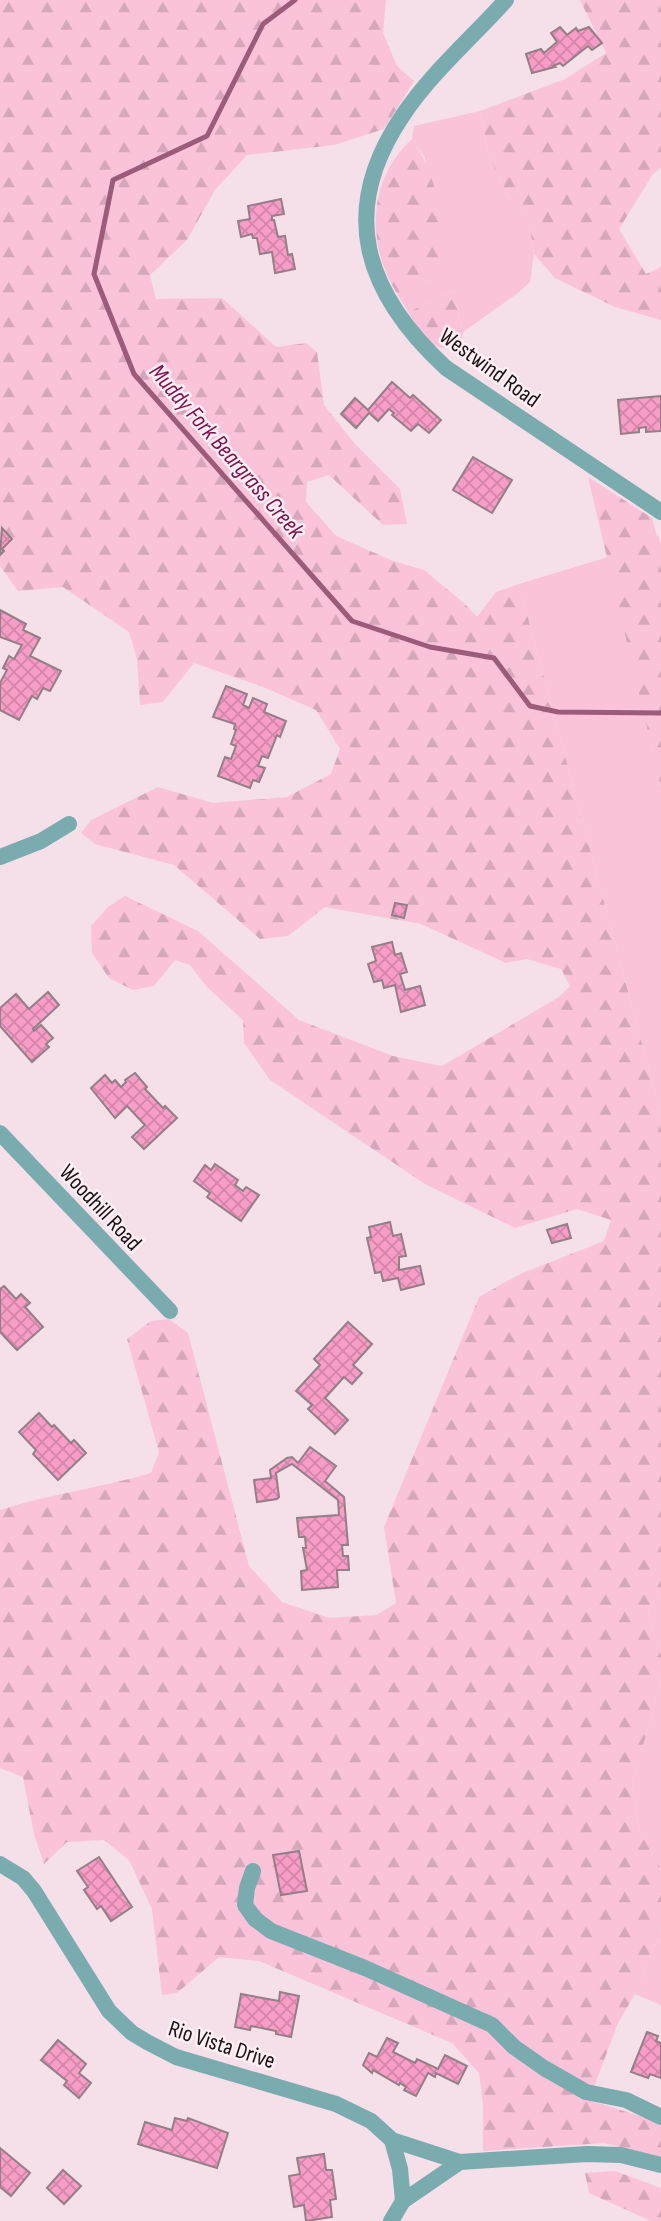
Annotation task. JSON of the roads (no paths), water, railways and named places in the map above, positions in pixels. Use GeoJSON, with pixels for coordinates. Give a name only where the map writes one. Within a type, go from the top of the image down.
{"type":"FeatureCollection","features":[{"type":"Feature","properties":{"kind":"street","name":"Westwind Road"},"geometry":{"type":"LineString","coordinates":[[506,0],[421,92],[384,147],[373,176],[366,221],[374,268],[387,299],[405,326],[446,368],[661,512]]}},
{"type":"Feature","properties":{"kind":"street"},"geometry":{"type":"LineString","coordinates":[[0,857],[41,841],[69,824]]}},
{"type":"Feature","properties":{"kind":"street","name":"Woodhill Road"},"geometry":{"type":"LineString","coordinates":[[0,1133],[170,1311]]}},
{"type":"Feature","properties":{"kind":"street","name":"Rio Vista Drive"},"geometry":{"type":"LineString","coordinates":[[0,1864],[23,1878],[34,1891],[109,2011],[132,2033],[176,2057],[336,2104],[371,2121],[392,2140],[460,2162],[587,2154],[621,2155],[661,2165]]}},
{"type":"Feature","properties":{"kind":"street"},"geometry":{"type":"LineString","coordinates":[[253,1871],[245,1905],[255,1919],[271,1931],[365,1968],[492,2025],[514,2047],[586,2092],[626,2100],[661,2117]]}},
{"type":"Feature","properties":{"kind":"street"},"geometry":{"type":"LineString","coordinates":[[392,2140],[400,2169],[403,2201]]}},
{"type":"Feature","properties":{"kind":"street"},"geometry":{"type":"LineString","coordinates":[[391,2221],[403,2201],[460,2162]]}},
{"type":"Feature","properties":{"kind":"waterway","name":"Muddy Fork Beargrass Creek"},"geometry":{"type":"LineString","coordinates":[[295,0],[263,24],[207,136],[113,180],[94,274],[134,374],[352,621],[430,647],[494,658],[530,706],[558,712],[661,713]]}}]}
